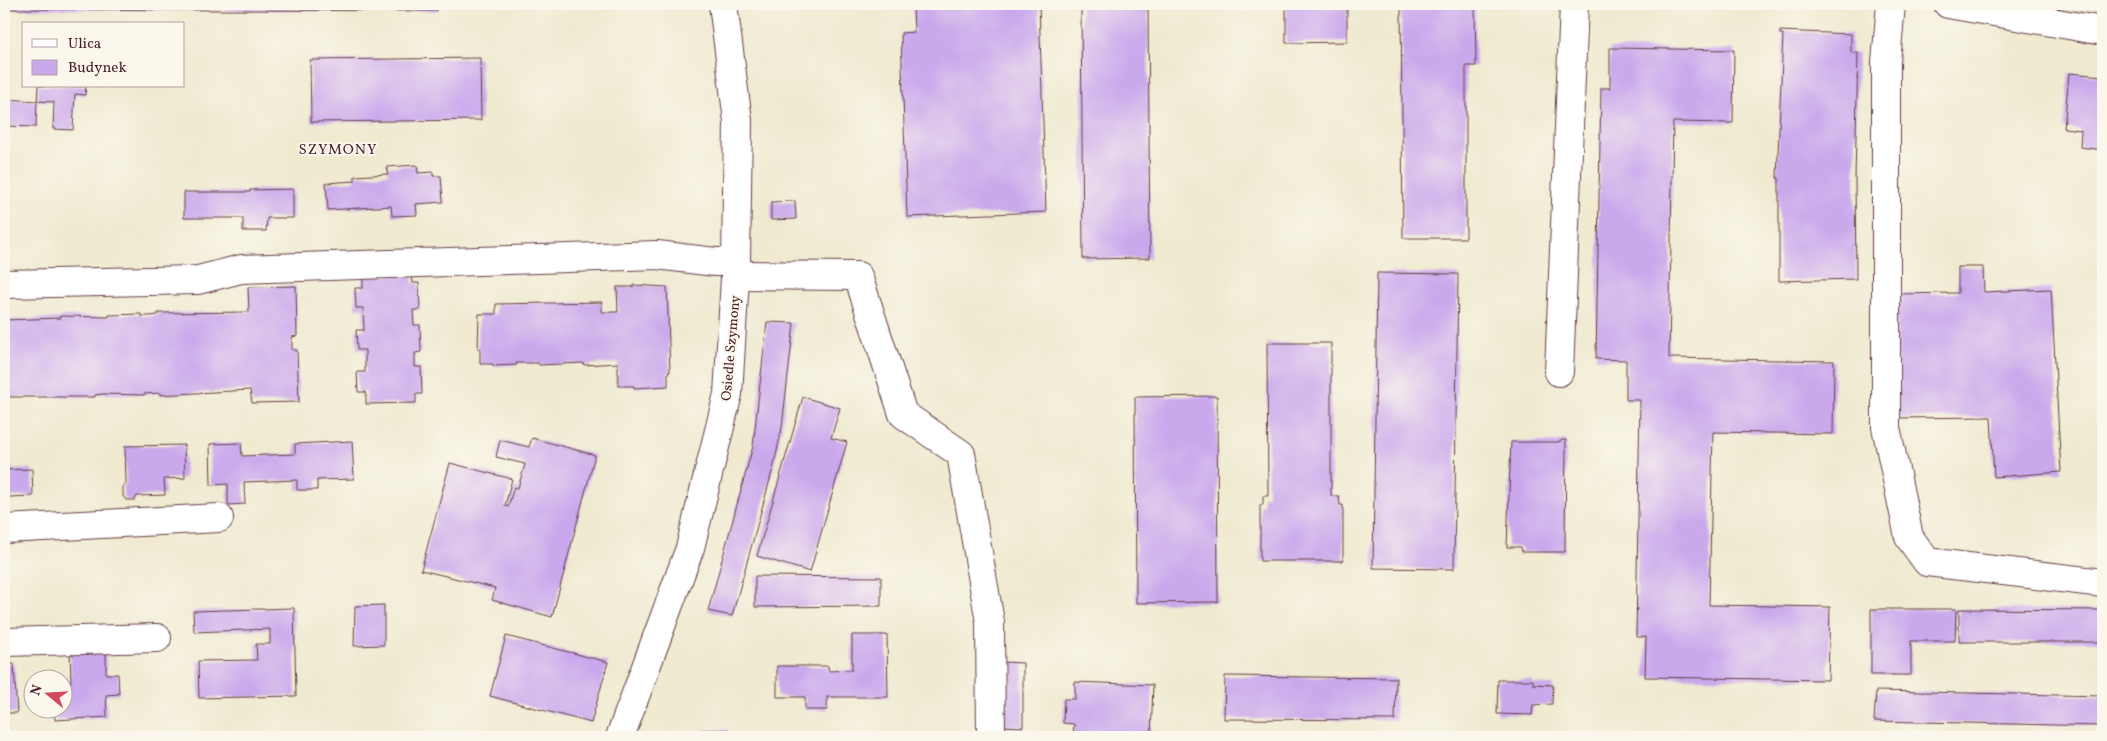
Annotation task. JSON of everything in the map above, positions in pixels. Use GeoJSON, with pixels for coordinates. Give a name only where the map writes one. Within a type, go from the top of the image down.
{"type":"FeatureCollection","features":[{"type":"Feature","properties":{"kind":"street","name":"Osiedle Szymony"},"geometry":{"type":"LineString","coordinates":[[620,737],[690,548],[728,394],[736,268],[738,121],[723,4]]}},
{"type":"Feature","properties":{"kind":"street"},"geometry":{"type":"LineString","coordinates":[[1559,372],[1574,4]]}},
{"type":"Feature","properties":{"kind":"street"},"geometry":{"type":"LineString","coordinates":[[1891,4],[1886,62],[1886,427],[1909,536],[1927,562],[2103,583]]}},
{"type":"Feature","properties":{"kind":"street"},"geometry":{"type":"LineString","coordinates":[[1948,4],[2100,30]]}},
{"type":"Feature","properties":{"kind":"street"},"geometry":{"type":"LineString","coordinates":[[4,284],[198,280],[241,269],[657,255],[715,262],[736,268],[858,276],[903,414],[961,454],[990,622],[992,737]]}},
{"type":"Feature","properties":{"kind":"street"},"geometry":{"type":"LineString","coordinates":[[4,529],[219,518]]}},
{"type":"Feature","properties":{"kind":"street"},"geometry":{"type":"LineString","coordinates":[[4,642],[157,638]]}},
{"type":"Feature","properties":{"kind":"building"},"geometry":{"type":"Polygon","coordinates":[[[4,4],[437,4],[437,11],[4,9],[4,4]]]}},
{"type":"Feature","properties":{"kind":"building"},"geometry":{"type":"Polygon","coordinates":[[[913,4],[1039,4],[1046,212],[907,217],[901,33],[914,32],[913,4]]]}},
{"type":"Feature","properties":{"kind":"building"},"geometry":{"type":"Polygon","coordinates":[[[1081,4],[1148,4],[1150,258],[1083,259],[1081,4]]]}},
{"type":"Feature","properties":{"kind":"building"},"geometry":{"type":"Polygon","coordinates":[[[1286,4],[1347,4],[1347,42],[1286,43],[1286,4]]]}},
{"type":"Feature","properties":{"kind":"building"},"geometry":{"type":"Polygon","coordinates":[[[1401,4],[1475,4],[1476,66],[1466,66],[1466,238],[1403,238],[1401,4]]]}},
{"type":"Feature","properties":{"kind":"building"},"geometry":{"type":"Polygon","coordinates":[[[1780,31],[1851,34],[1851,53],[1858,53],[1855,179],[1856,279],[1779,281],[1779,178],[1777,178],[1783,34],[1780,34],[1780,31]]]}},
{"type":"Feature","properties":{"kind":"building"},"geometry":{"type":"Polygon","coordinates":[[[1610,48],[1734,50],[1733,123],[1673,122],[1669,358],[1834,361],[1833,434],[1713,432],[1709,605],[1830,607],[1828,680],[1645,677],[1646,637],[1636,637],[1640,400],[1626,400],[1626,360],[1596,359],[1601,88],[1610,88],[1610,48]]]}},
{"type":"Feature","properties":{"kind":"building"},"geometry":{"type":"Polygon","coordinates":[[[480,58],[481,120],[311,122],[310,60],[480,58]]]}},
{"type":"Feature","properties":{"kind":"building"},"geometry":{"type":"Polygon","coordinates":[[[2069,73],[2103,76],[2103,150],[2080,147],[2081,130],[2064,128],[2069,73]]]}},
{"type":"Feature","properties":{"kind":"building"},"geometry":{"type":"Polygon","coordinates":[[[38,88],[86,88],[85,95],[75,94],[73,130],[53,129],[54,102],[37,101],[38,88]]]}},
{"type":"Feature","properties":{"kind":"building"},"geometry":{"type":"Polygon","coordinates":[[[4,99],[37,101],[36,127],[4,126],[4,99]]]}},
{"type":"Feature","properties":{"kind":"building"},"geometry":{"type":"Polygon","coordinates":[[[417,165],[418,173],[433,172],[433,176],[441,176],[443,202],[416,204],[417,215],[392,216],[391,206],[328,210],[326,183],[355,181],[355,176],[388,174],[387,167],[417,165]]]}},
{"type":"Feature","properties":{"kind":"building"},"geometry":{"type":"Polygon","coordinates":[[[293,189],[293,218],[267,218],[266,231],[243,231],[243,218],[184,218],[184,192],[250,192],[250,190],[293,189]]]}},
{"type":"Feature","properties":{"kind":"building"},"geometry":{"type":"Polygon","coordinates":[[[795,201],[796,219],[771,220],[771,202],[795,201]]]}},
{"type":"Feature","properties":{"kind":"building"},"geometry":{"type":"Polygon","coordinates":[[[1958,267],[1983,267],[1984,292],[2051,289],[2061,472],[1994,477],[1991,417],[1898,418],[1896,294],[1958,293],[1958,267]]]}},
{"type":"Feature","properties":{"kind":"building"},"geometry":{"type":"Polygon","coordinates":[[[1377,273],[1458,274],[1454,569],[1373,568],[1377,273]]]}},
{"type":"Feature","properties":{"kind":"building"},"geometry":{"type":"Polygon","coordinates":[[[412,275],[413,283],[419,283],[420,310],[413,310],[414,325],[420,325],[421,352],[415,353],[415,367],[421,367],[422,394],[416,394],[416,403],[366,404],[366,392],[358,392],[357,372],[365,372],[365,350],[357,350],[356,330],[364,330],[363,308],[356,308],[355,288],[363,288],[363,276],[412,275]]]}},
{"type":"Feature","properties":{"kind":"building"},"geometry":{"type":"Polygon","coordinates":[[[633,285],[667,287],[670,372],[668,372],[668,386],[634,388],[634,386],[618,386],[618,363],[539,365],[538,363],[516,363],[517,365],[493,366],[493,364],[480,364],[480,349],[478,349],[479,314],[496,314],[496,304],[602,302],[602,312],[618,312],[617,287],[633,287],[633,285]]]}},
{"type":"Feature","properties":{"kind":"building"},"geometry":{"type":"Polygon","coordinates":[[[296,286],[297,336],[292,337],[292,350],[297,350],[299,402],[252,403],[250,390],[160,395],[160,393],[144,395],[103,394],[95,395],[95,397],[4,397],[4,320],[60,318],[60,316],[109,317],[109,315],[141,314],[141,316],[150,316],[158,315],[158,313],[249,312],[248,287],[296,286]]]}},
{"type":"Feature","properties":{"kind":"building"},"geometry":{"type":"Polygon","coordinates":[[[767,322],[794,323],[782,427],[774,465],[732,616],[708,611],[753,446],[767,322]]]}},
{"type":"Feature","properties":{"kind":"building"},"geometry":{"type":"Polygon","coordinates":[[[1267,343],[1331,343],[1331,496],[1339,496],[1340,505],[1343,505],[1343,561],[1260,561],[1260,505],[1263,505],[1263,496],[1268,496],[1267,343]]]}},
{"type":"Feature","properties":{"kind":"building"},"geometry":{"type":"Polygon","coordinates":[[[1217,396],[1218,602],[1136,603],[1135,397],[1217,396]]]}},
{"type":"Feature","properties":{"kind":"building"},"geometry":{"type":"Polygon","coordinates":[[[803,397],[840,408],[831,438],[847,442],[810,572],[757,556],[803,397]]]}},
{"type":"Feature","properties":{"kind":"building"},"geometry":{"type":"Polygon","coordinates":[[[532,438],[595,455],[552,617],[492,600],[495,588],[421,570],[450,463],[512,479],[505,506],[508,507],[514,487],[518,488],[525,464],[496,457],[500,440],[529,447],[532,438]]]}},
{"type":"Feature","properties":{"kind":"building"},"geometry":{"type":"Polygon","coordinates":[[[1566,440],[1565,552],[1522,552],[1521,547],[1507,547],[1511,442],[1558,442],[1566,440]]]}},
{"type":"Feature","properties":{"kind":"building"},"geometry":{"type":"Polygon","coordinates":[[[352,441],[354,479],[317,480],[317,490],[297,490],[297,480],[244,482],[245,504],[228,505],[228,484],[211,485],[210,444],[241,443],[242,456],[295,454],[295,444],[352,441]]]}},
{"type":"Feature","properties":{"kind":"building"},"geometry":{"type":"Polygon","coordinates":[[[184,445],[185,478],[164,479],[165,495],[137,496],[135,500],[126,500],[123,496],[123,487],[126,483],[125,446],[184,445]]]}},
{"type":"Feature","properties":{"kind":"building"},"geometry":{"type":"Polygon","coordinates":[[[4,462],[8,462],[8,470],[32,469],[33,496],[9,497],[9,509],[4,509],[4,462]]]}},
{"type":"Feature","properties":{"kind":"building"},"geometry":{"type":"Polygon","coordinates":[[[755,576],[881,577],[881,606],[755,607],[755,576]]]}},
{"type":"Feature","properties":{"kind":"building"},"geometry":{"type":"Polygon","coordinates":[[[384,605],[384,645],[354,646],[355,606],[384,605]]]}},
{"type":"Feature","properties":{"kind":"building"},"geometry":{"type":"Polygon","coordinates":[[[294,608],[296,696],[199,698],[198,661],[257,660],[256,644],[270,644],[270,629],[194,632],[193,611],[294,608]]]}},
{"type":"Feature","properties":{"kind":"building"},"geometry":{"type":"Polygon","coordinates":[[[1871,609],[1956,609],[1955,641],[1911,641],[1911,675],[1871,675],[1871,609]]]}},
{"type":"Feature","properties":{"kind":"building"},"geometry":{"type":"Polygon","coordinates":[[[1959,609],[2103,610],[2103,642],[1959,642],[1959,609]]]}},
{"type":"Feature","properties":{"kind":"building"},"geometry":{"type":"Polygon","coordinates":[[[852,635],[887,635],[888,697],[827,697],[827,710],[805,710],[805,697],[777,697],[777,666],[828,666],[829,671],[852,670],[852,635]]]}},
{"type":"Feature","properties":{"kind":"building"},"geometry":{"type":"Polygon","coordinates":[[[506,636],[608,662],[591,723],[490,696],[506,636]]]}},
{"type":"Feature","properties":{"kind":"building"},"geometry":{"type":"Polygon","coordinates":[[[70,650],[106,650],[106,674],[118,674],[119,694],[106,695],[107,717],[55,720],[55,718],[72,718],[70,650]]]}},
{"type":"Feature","properties":{"kind":"building"},"geometry":{"type":"Polygon","coordinates":[[[1003,662],[1023,663],[1023,727],[1002,726],[1003,662]]]}},
{"type":"Feature","properties":{"kind":"building"},"geometry":{"type":"Polygon","coordinates":[[[4,664],[14,664],[17,713],[4,713],[4,664]]]}},
{"type":"Feature","properties":{"kind":"building"},"geometry":{"type":"Polygon","coordinates":[[[1225,676],[1396,678],[1395,720],[1224,719],[1225,676]]]}},
{"type":"Feature","properties":{"kind":"building"},"geometry":{"type":"Polygon","coordinates":[[[1498,680],[1533,680],[1533,684],[1553,685],[1552,704],[1533,705],[1532,715],[1497,714],[1498,680]]]}},
{"type":"Feature","properties":{"kind":"building"},"geometry":{"type":"Polygon","coordinates":[[[1075,682],[1153,685],[1151,737],[1073,737],[1074,724],[1063,723],[1064,699],[1075,699],[1075,682]]]}},
{"type":"Feature","properties":{"kind":"building"},"geometry":{"type":"Polygon","coordinates":[[[1876,691],[2103,696],[2103,726],[1874,721],[1876,691]]]}},
{"type":"Feature","properties":{"kind":"building"},"geometry":{"type":"Polygon","coordinates":[[[703,730],[728,730],[728,737],[703,737],[703,730]]]}},
{"type":"Feature","properties":{"kind":"building"},"geometry":{"type":"Polygon","coordinates":[[[537,734],[537,737],[495,737],[495,735],[537,734]]]}},
{"type":"Feature","properties":{"kind":"building"},"geometry":{"type":"Polygon","coordinates":[[[962,735],[962,737],[919,737],[919,736],[962,735]]]}},
{"type":"Feature","properties":{"kind":"district","name":"SZYMONY"},"geometry":{"type":"Point","coordinates":[338,149]}}]}
